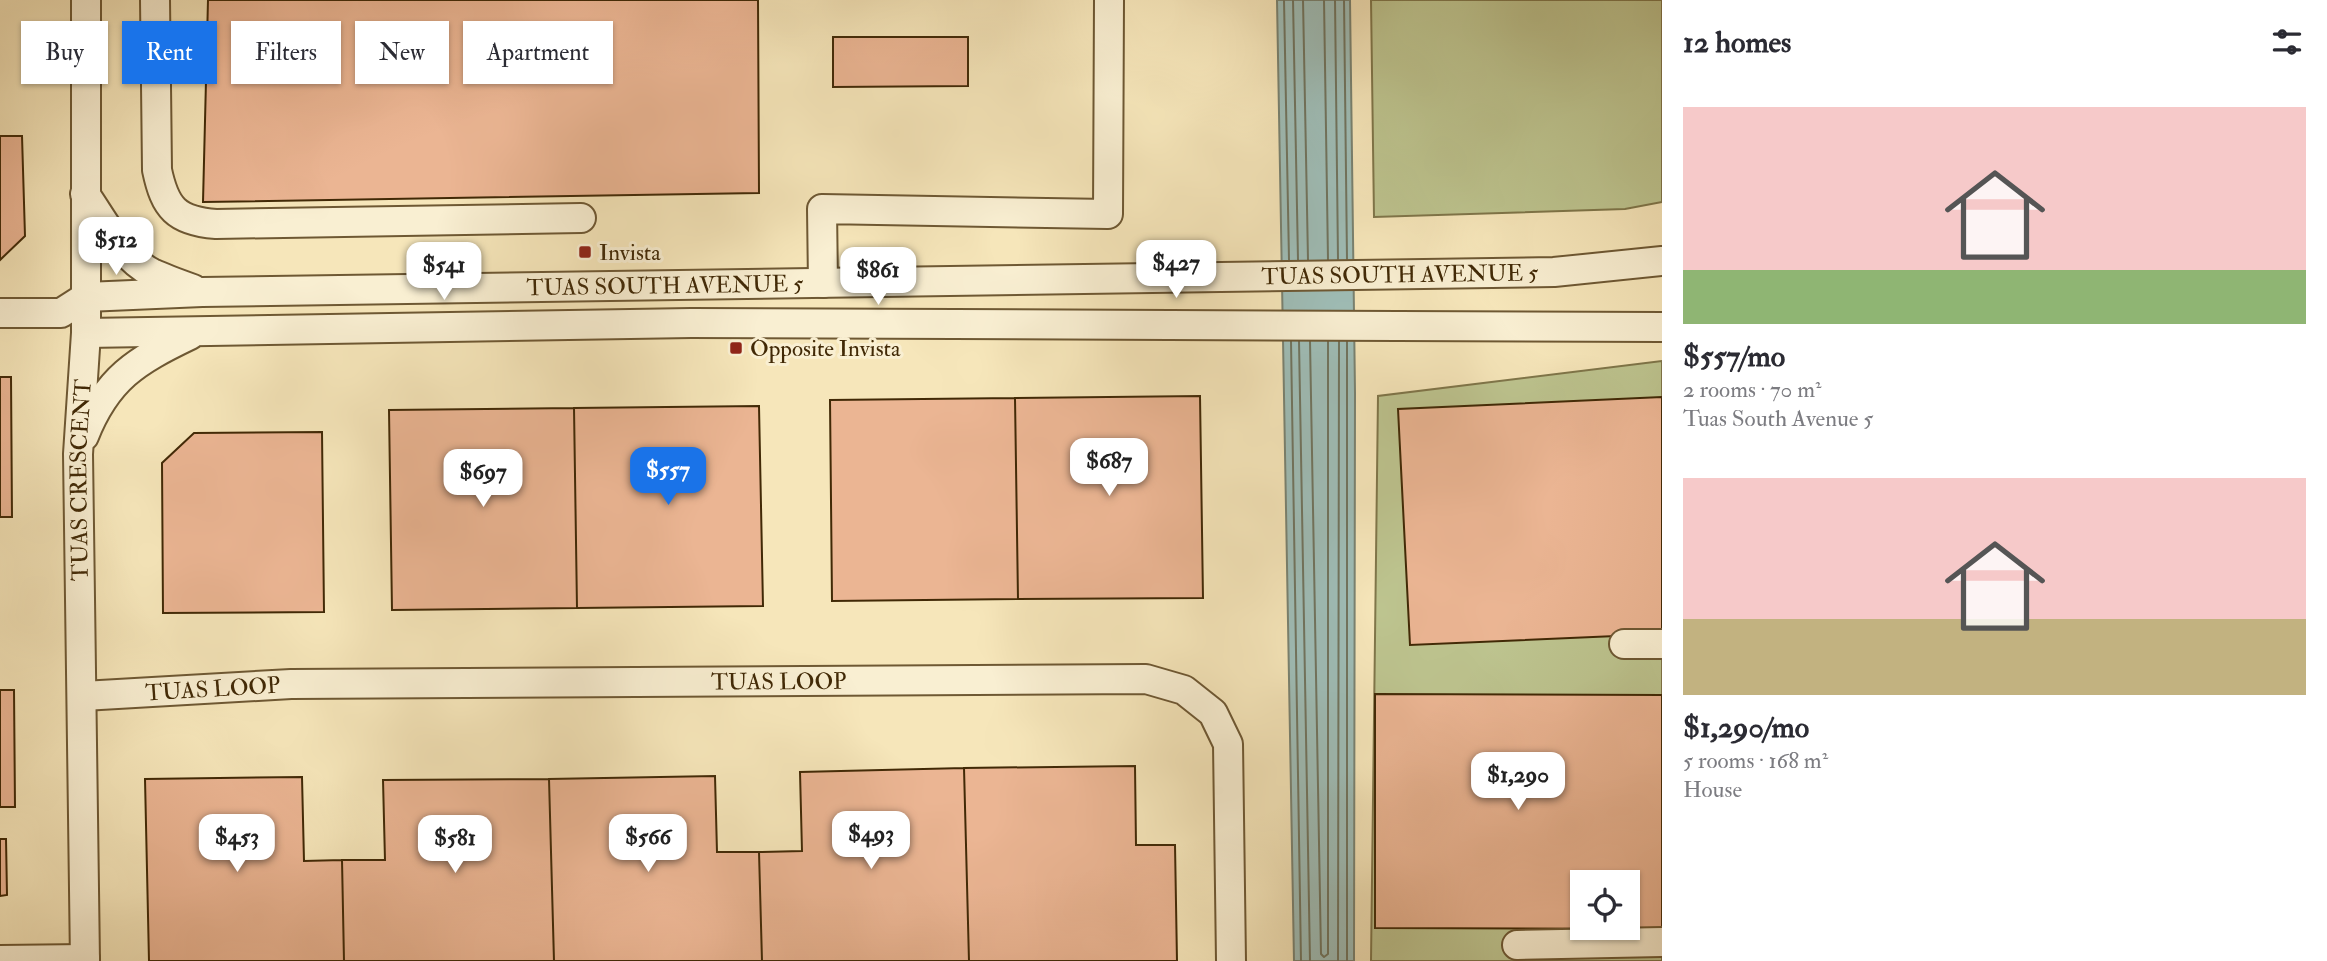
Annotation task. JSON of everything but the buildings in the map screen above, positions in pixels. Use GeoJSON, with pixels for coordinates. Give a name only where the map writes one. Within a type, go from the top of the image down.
{"type":"FeatureCollection","features":[{"type":"Feature","properties":{"kind":"street","name":"TUAS CRESCENT"},"geometry":{"type":"LineString","coordinates":[[85,960],[78,454],[86,333],[86,0]]}},
{"type":"Feature","properties":{"kind":"street"},"geometry":{"type":"LineString","coordinates":[[155,0],[157,170],[162,191],[170,207],[183,218],[198,223],[216,224],[581,218]]}},
{"type":"Feature","properties":{"kind":"street"},"geometry":{"type":"LineString","coordinates":[[823,283],[822,209],[1108,214],[1109,0]]}},
{"type":"Feature","properties":{"kind":"street"},"geometry":{"type":"LineString","coordinates":[[85,193],[114,238],[131,257],[149,272],[202,292]]}},
{"type":"Feature","properties":{"kind":"street","name":"TUAS SOUTH AVENUE 5"},"geometry":{"type":"LineString","coordinates":[[86,297],[202,292],[1554,272],[1662,261]]}},
{"type":"Feature","properties":{"kind":"street"},"geometry":{"type":"LineString","coordinates":[[0,313],[61,313],[86,297]]}},
{"type":"Feature","properties":{"kind":"street"},"geometry":{"type":"LineString","coordinates":[[61,313],[86,333]]}},
{"type":"Feature","properties":{"kind":"street","name":"TUAS SOUTH AVENUE 5"},"geometry":{"type":"LineString","coordinates":[[86,333],[691,323],[1662,327]]}},
{"type":"Feature","properties":{"kind":"street"},"geometry":{"type":"LineString","coordinates":[[78,454],[98,406],[124,373],[152,353],[198,330]]}},
{"type":"Feature","properties":{"kind":"street"},"geometry":{"type":"LineString","coordinates":[[1624,644],[1662,644]]}},
{"type":"Feature","properties":{"kind":"street","name":"TUAS LOOP"},"geometry":{"type":"LineString","coordinates":[[83,696],[291,684],[1146,680],[1184,690],[1213,713],[1227,744],[1231,961]]}},
{"type":"Feature","properties":{"kind":"street"},"geometry":{"type":"LineString","coordinates":[[1517,945],[1662,942]]}},
{"type":"Feature","properties":{"kind":"street"},"geometry":{"type":"LineString","coordinates":[[0,960],[85,960]]}},
{"type":"Feature","properties":{"kind":"green space"},"geometry":{"type":"Polygon","coordinates":[[[1371,0],[1662,0],[1662,202],[1625,209],[1374,217],[1371,0]]]}},
{"type":"Feature","properties":{"kind":"green space"},"geometry":{"type":"Polygon","coordinates":[[[1662,361],[1662,961],[1371,961],[1378,396],[1662,361]]]}},
{"type":"Feature","properties":{"kind":"water"},"geometry":{"type":"Polygon","coordinates":[[[1277,0],[1350,0],[1355,393],[1354,961],[1294,961],[1277,0]]]}},
{"type":"Feature","properties":{"kind":"place","name":"Invista"},"geometry":{"type":"Point","coordinates":[585,252]}},
{"type":"Feature","properties":{"kind":"place","name":"Opposite Invista"},"geometry":{"type":"Point","coordinates":[736,348]}}]}
